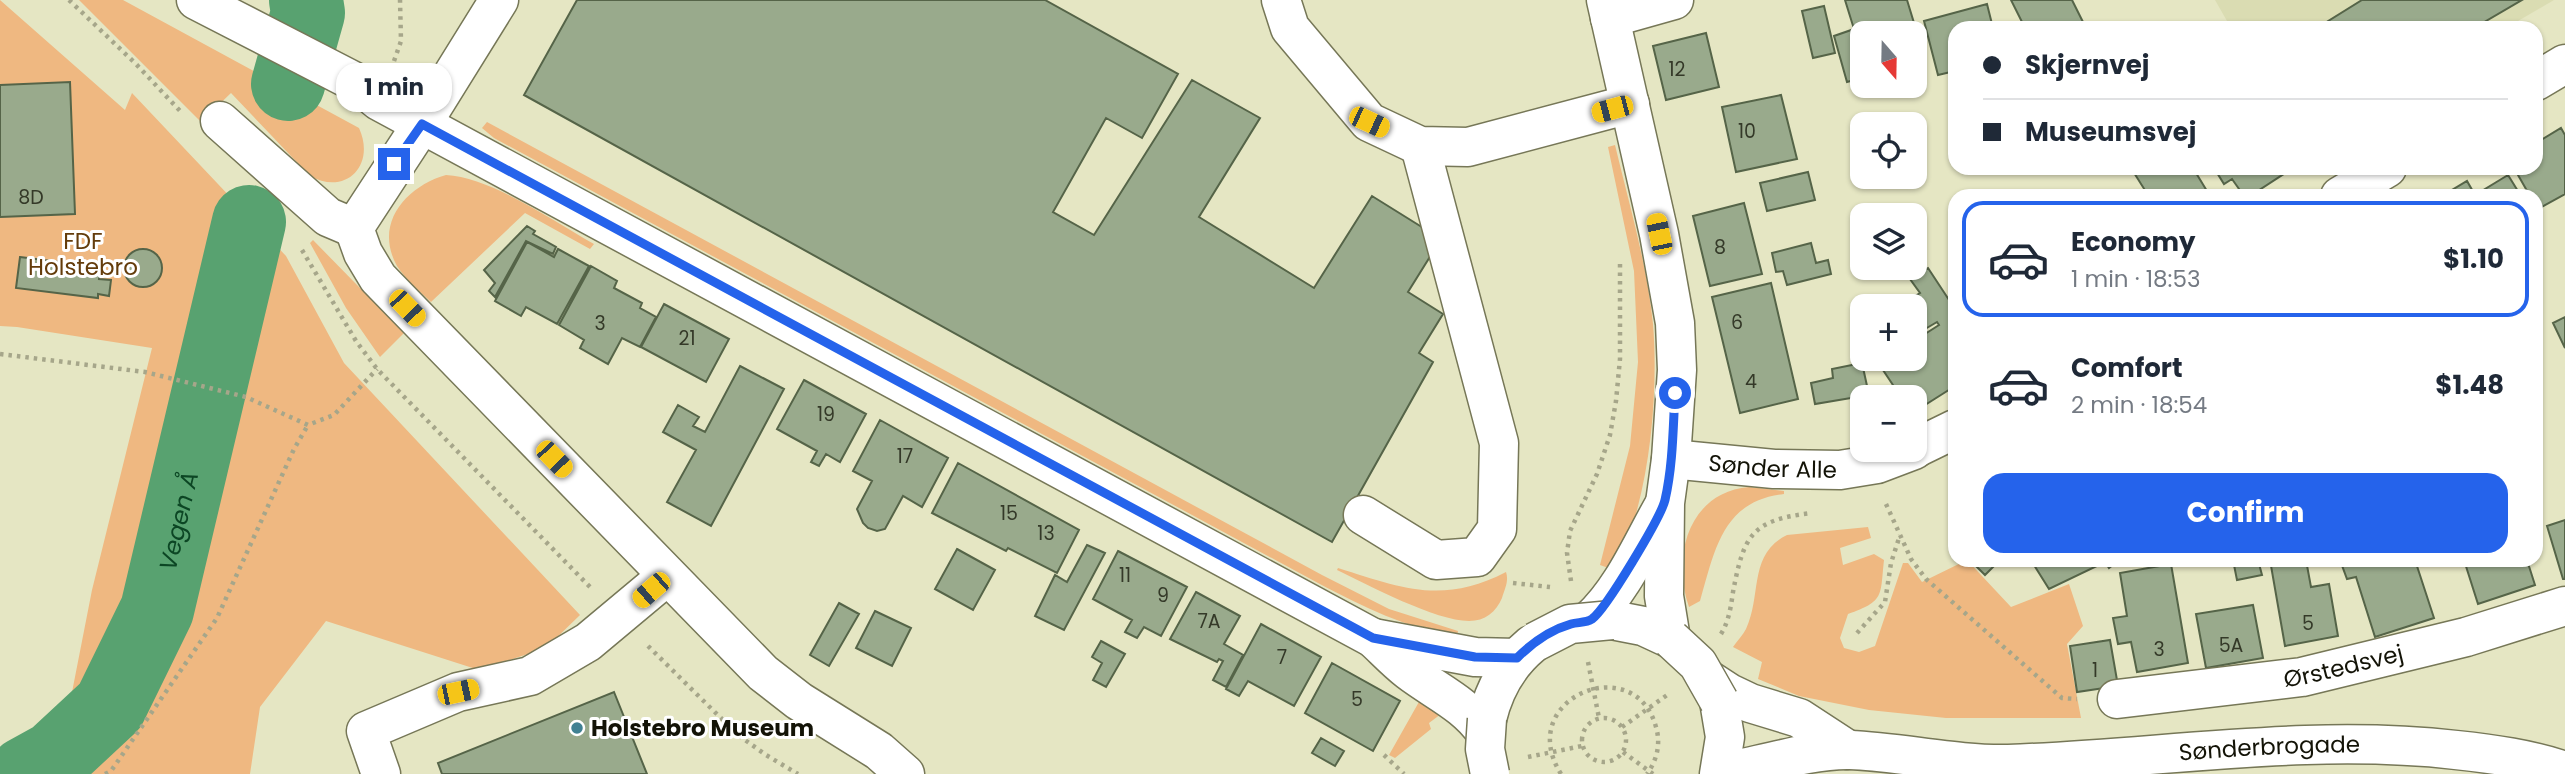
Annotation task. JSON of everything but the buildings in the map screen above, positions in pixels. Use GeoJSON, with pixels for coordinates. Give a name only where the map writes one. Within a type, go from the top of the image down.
{"type":"FeatureCollection","features":[{"type":"Feature","properties":{"kind":"street"},"geometry":{"type":"LineString","coordinates":[[196,0],[1373,638],[1409,671],[1483,723]]}},
{"type":"Feature","properties":{"kind":"street"},"geometry":{"type":"LineString","coordinates":[[354,228],[499,0]]}},
{"type":"Feature","properties":{"kind":"street"},"geometry":{"type":"LineString","coordinates":[[1281,0],[1290,28],[1369,122],[1420,146],[1468,147],[1630,104]]}},
{"type":"Feature","properties":{"kind":"street"},"geometry":{"type":"LineString","coordinates":[[1671,639],[1664,596],[1665,503],[1671,460],[1677,370],[1675,323],[1669,284],[1608,9],[1674,0]]}},
{"type":"Feature","properties":{"kind":"street"},"geometry":{"type":"LineString","coordinates":[[2543,77],[2565,64]]}},
{"type":"Feature","properties":{"kind":"street"},"geometry":{"type":"LineString","coordinates":[[220,121],[328,217],[354,228],[363,253],[379,278],[763,673],[799,701],[879,751],[905,774]]}},
{"type":"Feature","properties":{"kind":"street"},"geometry":{"type":"LineString","coordinates":[[1363,515],[1436,560],[1477,557],[1497,529],[1499,443],[1420,146]]}},
{"type":"Feature","properties":{"kind":"street"},"geometry":{"type":"LineString","coordinates":[[2352,189],[2375,175]]}},
{"type":"Feature","properties":{"kind":"street","name":"Sønder Alle"},"geometry":{"type":"LineString","coordinates":[[1927,443],[1948,433]]}},
{"type":"Feature","properties":{"kind":"street","name":"Sønder Alle"},"geometry":{"type":"LineString","coordinates":[[1671,460],[1774,469],[1840,470],[1882,462]]}},
{"type":"Feature","properties":{"kind":"street"},"geometry":{"type":"LineString","coordinates":[[1599,624],[1665,503]]}},
{"type":"Feature","properties":{"kind":"street"},"geometry":{"type":"LineString","coordinates":[[382,774],[366,731],[458,692],[530,676],[588,642],[667,576]]}},
{"type":"Feature","properties":{"kind":"street","name":"Ørstedsvej"},"geometry":{"type":"LineString","coordinates":[[2117,699],[2302,677],[2466,637],[2565,606]]}},
{"type":"Feature","properties":{"kind":"street"},"geometry":{"type":"LineString","coordinates":[[1490,774],[1483,723],[1497,686],[1526,650],[1570,624],[1643,626],[1671,639],[1686,651],[1708,691],[1725,737],[1720,774]]}},
{"type":"Feature","properties":{"kind":"street"},"geometry":{"type":"LineString","coordinates":[[1373,638],[1475,657],[1526,650]]}},
{"type":"Feature","properties":{"kind":"street","name":"Sønderbrogade"},"geometry":{"type":"LineString","coordinates":[[1708,691],[1799,718],[1848,750]]}},
{"type":"Feature","properties":{"kind":"street","name":"Sønderbrogade"},"geometry":{"type":"LineString","coordinates":[[1720,774],[1793,758],[1848,750],[2005,764],[2360,743],[2495,754],[2565,771]]}},
{"type":"Feature","properties":{"kind":"path"},"geometry":{"type":"LineString","coordinates":[[368,92],[401,41],[400,0]]}},
{"type":"Feature","properties":{"kind":"path"},"geometry":{"type":"LineString","coordinates":[[1571,584],[1567,553],[1570,531],[1597,474],[1610,435],[1616,401],[1620,359],[1619,258]]}},
{"type":"Feature","properties":{"kind":"path"},"geometry":{"type":"LineString","coordinates":[[0,354],[145,372],[246,397],[308,425]]}},
{"type":"Feature","properties":{"kind":"path"},"geometry":{"type":"LineString","coordinates":[[106,774],[111,771],[217,618],[294,449],[308,425],[334,415],[377,369],[619,618],[738,735],[798,774]]}},
{"type":"Feature","properties":{"kind":"path"},"geometry":{"type":"LineString","coordinates":[[1877,502],[1884,499],[1910,559],[1926,579],[2063,698],[2117,699]]}},
{"type":"Feature","properties":{"kind":"path"},"geometry":{"type":"LineString","coordinates":[[1719,637],[1730,613],[1741,556],[1755,533],[1776,519],[1824,512]]}},
{"type":"Feature","properties":{"kind":"path"},"geometry":{"type":"LineString","coordinates":[[1857,633],[1885,602],[1891,563],[1900,535]]}},
{"type":"Feature","properties":{"kind":"path"},"geometry":{"type":"LineString","coordinates":[[1513,583],[1554,587]]}},
{"type":"Feature","properties":{"kind":"path"},"geometry":{"type":"LineString","coordinates":[[1599,624],[1594,688],[1600,718]]}},
{"type":"Feature","properties":{"kind":"path"},"geometry":{"type":"LineString","coordinates":[[1560,774],[1551,753],[1551,728],[1562,706],[1571,697],[1594,688],[1619,689],[1640,700],[1654,719],[1658,751],[1650,773],[1623,752]]}},
{"type":"Feature","properties":{"kind":"path"},"geometry":{"type":"LineString","coordinates":[[1622,727],[1648,710],[1708,691]]}},
{"type":"Feature","properties":{"kind":"path"},"geometry":{"type":"LineString","coordinates":[[1600,718],[1612,719],[1622,727],[1627,739],[1623,752],[1613,761],[1601,762],[1589,757],[1582,746],[1585,728],[1589,723],[1600,718]]}},
{"type":"Feature","properties":{"kind":"path"},"geometry":{"type":"LineString","coordinates":[[1551,753],[1582,746]]}},
{"type":"Feature","properties":{"kind":"path"},"geometry":{"type":"LineString","coordinates":[[1384,755],[1404,774]]}},
{"type":"Feature","properties":{"kind":"shaded area"},"geometry":{"type":"Polygon","coordinates":[[[2215,0],[2554,0],[2518,21],[2227,21],[2215,0]]]}},
{"type":"Feature","properties":{"kind":"green space","name":"FDF Holstebro"},"geometry":{"type":"Polygon","coordinates":[[[0,0],[125,110],[132,93],[286,256],[344,363],[580,615],[546,648],[479,670],[326,621],[260,707],[250,774],[56,774],[92,590],[152,348],[0,326],[0,0]]]}},
{"type":"Feature","properties":{"kind":"green space"},"geometry":{"type":"Polygon","coordinates":[[[79,0],[123,0],[359,128],[364,154],[360,165],[346,179],[335,182],[310,176],[231,93],[201,122],[79,0]]]}},
{"type":"Feature","properties":{"kind":"green space"},"geometry":{"type":"Polygon","coordinates":[[[487,122],[1322,575],[1389,609],[1458,631],[1457,637],[1386,616],[1318,583],[494,138],[482,128],[487,122]]]}},
{"type":"Feature","properties":{"kind":"green space"},"geometry":{"type":"Polygon","coordinates":[[[1615,145],[1646,279],[1653,324],[1654,384],[1653,417],[1643,483],[1636,515],[1614,570],[1600,565],[1630,446],[1638,362],[1634,271],[1608,147],[1615,145]]]}},
{"type":"Feature","properties":{"kind":"green space"},"geometry":{"type":"Polygon","coordinates":[[[446,175],[482,183],[502,192],[594,244],[590,249],[525,213],[431,302],[397,266],[389,235],[398,208],[407,197],[432,180],[446,175]]]}},
{"type":"Feature","properties":{"kind":"green space"},"geometry":{"type":"Polygon","coordinates":[[[313,240],[404,333],[380,357],[346,308],[310,243],[313,240]]]}},
{"type":"Feature","properties":{"kind":"green space"},"geometry":{"type":"Polygon","coordinates":[[[1749,487],[1784,491],[1784,494],[1747,506],[1734,517],[1717,547],[1700,601],[1689,607],[1682,567],[1690,530],[1699,514],[1712,501],[1728,492],[1749,487]]]}},
{"type":"Feature","properties":{"kind":"green space"},"geometry":{"type":"Polygon","coordinates":[[[1868,527],[1871,538],[1840,548],[1843,565],[1874,554],[1884,560],[1878,596],[1869,605],[1848,614],[1840,638],[1844,648],[1859,652],[1875,646],[1903,563],[1908,563],[1922,582],[1953,567],[1974,567],[2011,607],[2069,584],[2083,626],[2067,644],[2081,718],[1946,718],[1869,710],[1799,696],[1758,679],[1762,662],[1733,647],[1745,631],[1751,616],[1758,576],[1766,553],[1787,535],[1868,527]]]}},
{"type":"Feature","properties":{"kind":"green space"},"geometry":{"type":"Polygon","coordinates":[[[1338,568],[1382,582],[1422,590],[1462,588],[1506,572],[1507,582],[1497,608],[1485,617],[1469,621],[1421,609],[1337,570],[1338,568]]]}},
{"type":"Feature","properties":{"kind":"green space"},"geometry":{"type":"Polygon","coordinates":[[[1424,693],[1445,711],[1429,723],[1431,729],[1395,758],[1389,755],[1424,693]]]}},
{"type":"Feature","properties":{"kind":"waterway","name":"Vegen Å"},"geometry":{"type":"LineString","coordinates":[[288,84],[308,13],[306,0]]}},
{"type":"Feature","properties":{"kind":"waterway","name":"Vegen Å"},"geometry":{"type":"LineString","coordinates":[[25,774],[54,758],[110,706],[157,610],[249,222]]}},
{"type":"Feature","properties":{"kind":"place","name":"Holstebro Museum"},"geometry":{"type":"Point","coordinates":[577,728]}},
{"type":"Feature","properties":{"kind":"route"},"geometry":{"type":"LineString","coordinates":[[394,164],[422,124],[1373,638],[1475,657],[1517,658],[1535,642],[1552,632],[1570,624],[1590,620],[1600,611],[1616,589],[1665,503],[1675,393]]}}]}
